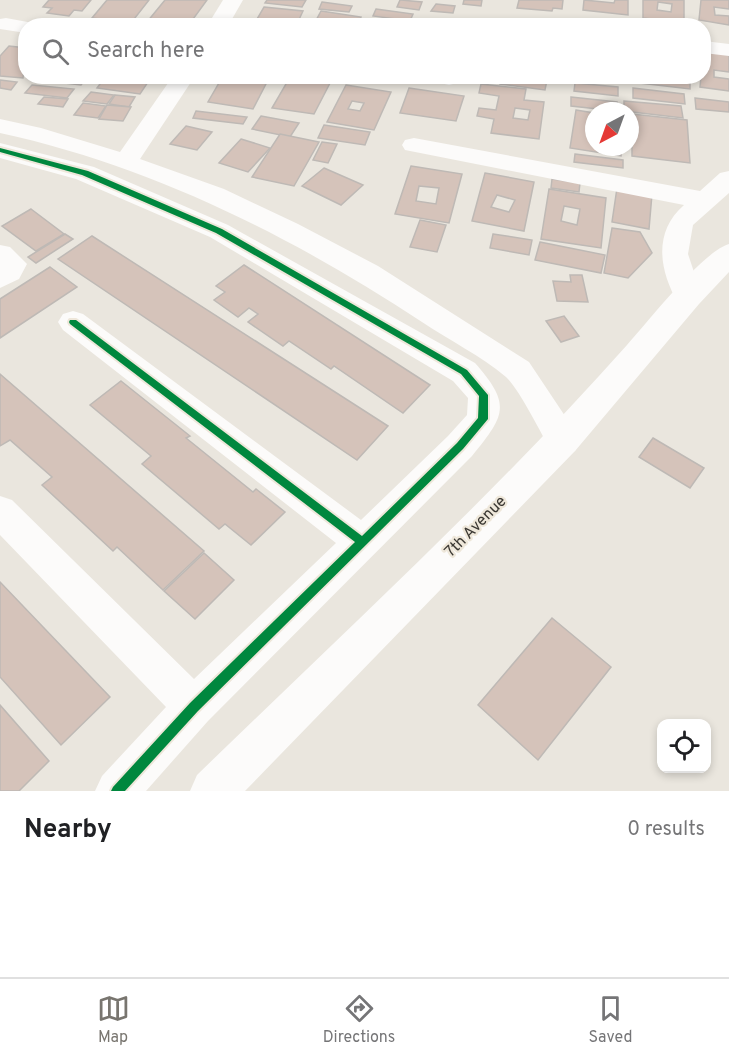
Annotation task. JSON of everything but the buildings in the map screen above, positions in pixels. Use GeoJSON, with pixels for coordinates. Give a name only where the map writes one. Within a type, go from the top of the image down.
{"type":"FeatureCollection","features":[{"type":"Feature","properties":{"kind":"main road","name":"7th Avenue"},"geometry":{"type":"LineString","coordinates":[[213,791],[563,441],[688,296],[729,254]]}},
{"type":"Feature","properties":{"kind":"street"},"geometry":{"type":"LineString","coordinates":[[222,18],[233,0]]}},
{"type":"Feature","properties":{"kind":"street"},"geometry":{"type":"LineString","coordinates":[[711,48],[729,50]]}},
{"type":"Feature","properties":{"kind":"street"},"geometry":{"type":"LineString","coordinates":[[126,162],[179,84]]}},
{"type":"Feature","properties":{"kind":"street"},"geometry":{"type":"LineString","coordinates":[[0,126],[33,133],[126,162],[215,195],[289,230],[368,273],[449,323],[518,370],[563,441]]}},
{"type":"Feature","properties":{"kind":"street"},"geometry":{"type":"LineString","coordinates":[[414,145],[704,200]]}},
{"type":"Feature","properties":{"kind":"street"},"geometry":{"type":"LineString","coordinates":[[0,150],[85,173],[219,231],[464,372],[484,395],[483,419],[460,446],[194,707],[117,791]]}},
{"type":"Feature","properties":{"kind":"street"},"geometry":{"type":"LineString","coordinates":[[688,296],[674,254],[681,222],[729,179]]}},
{"type":"Feature","properties":{"kind":"street"},"geometry":{"type":"LineString","coordinates":[[0,254],[13,264],[9,272],[0,278]]}},
{"type":"Feature","properties":{"kind":"street"},"geometry":{"type":"LineString","coordinates":[[73,322],[361,541]]}},
{"type":"Feature","properties":{"kind":"street"},"geometry":{"type":"LineString","coordinates":[[0,511],[194,707]]}},
{"type":"Feature","properties":{"kind":"cycle path"},"geometry":{"type":"LineString","coordinates":[[0,150],[85,173],[219,231],[464,372],[484,395],[483,419],[460,446],[194,707],[117,791]]}},
{"type":"Feature","properties":{"kind":"cycle path"},"geometry":{"type":"LineString","coordinates":[[73,322],[361,541]]}}]}
